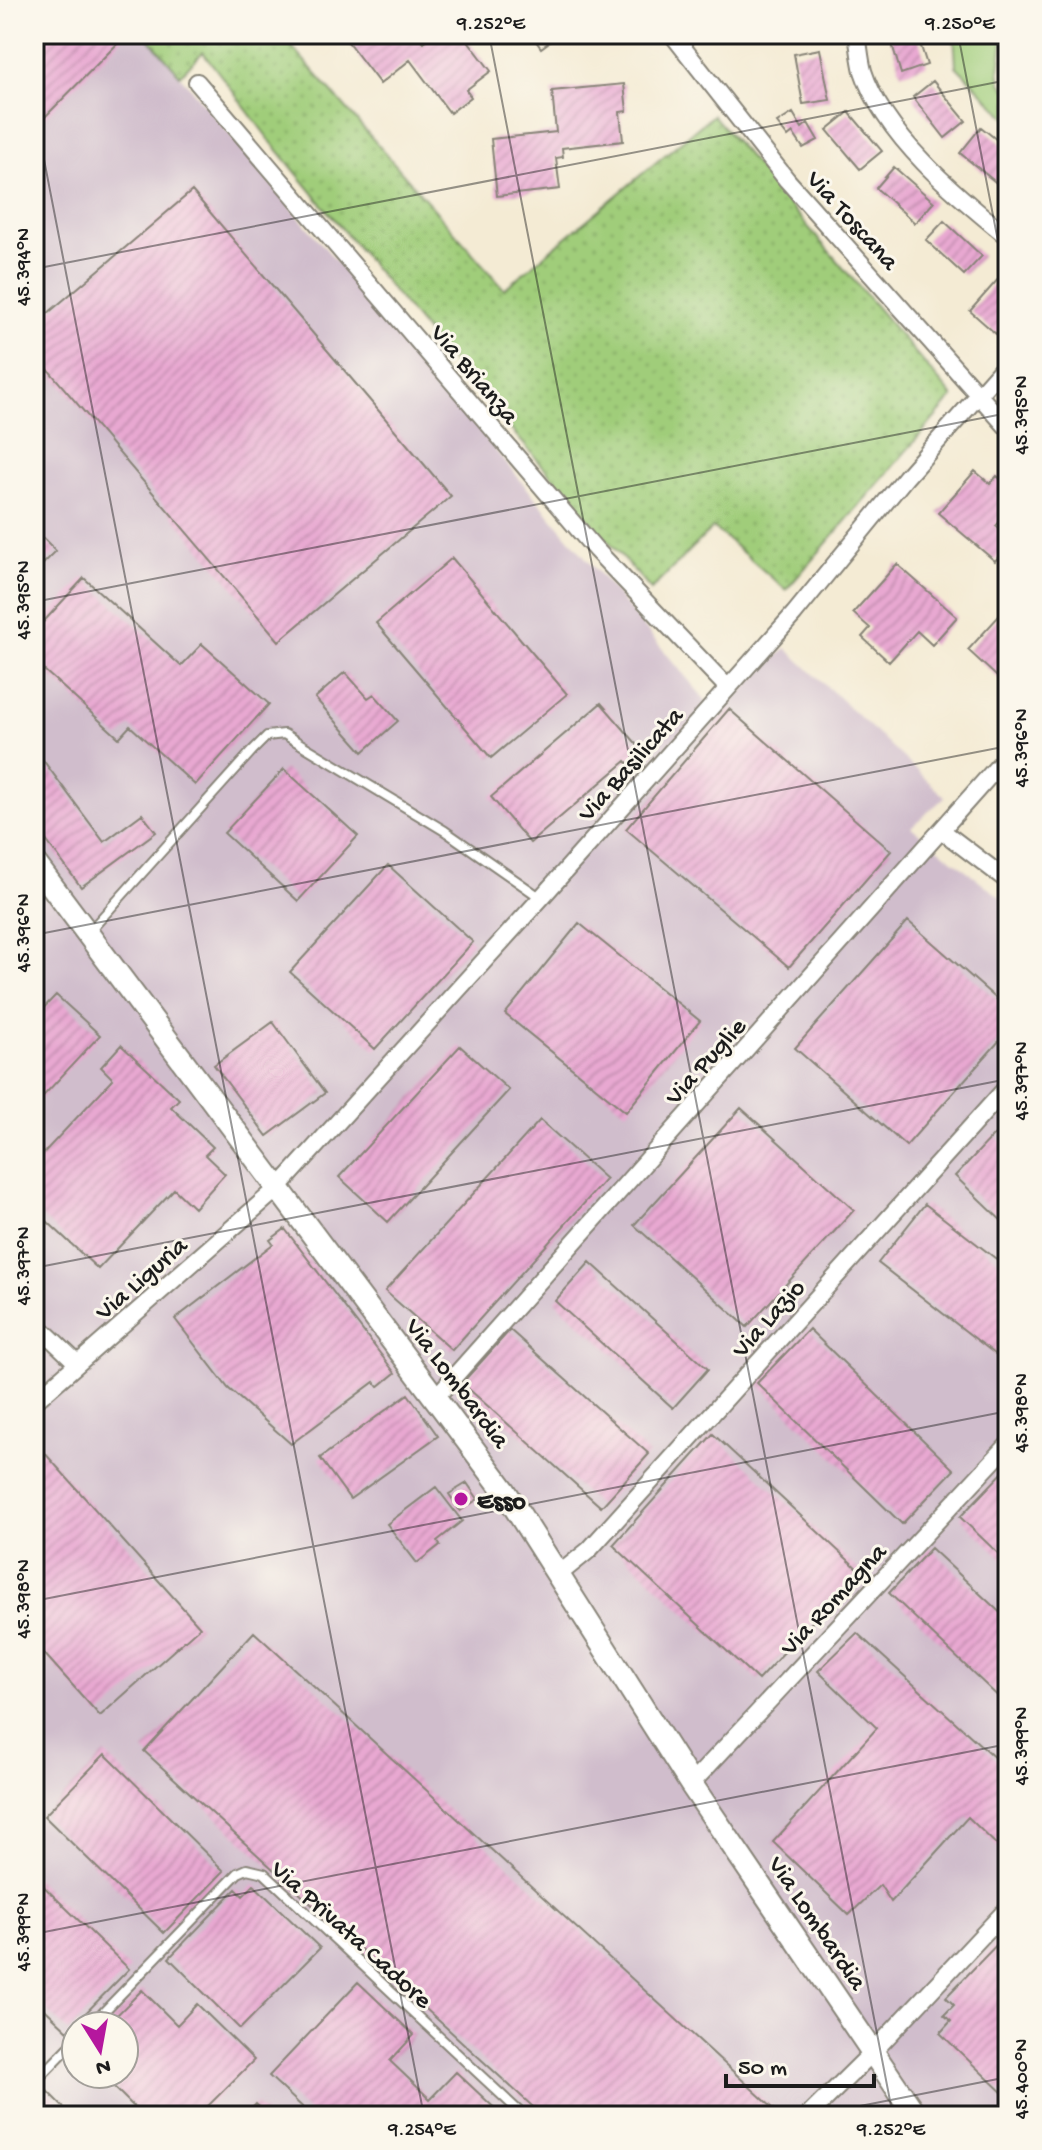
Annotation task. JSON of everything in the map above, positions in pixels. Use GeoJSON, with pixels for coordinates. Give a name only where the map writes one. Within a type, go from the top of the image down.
{"type":"FeatureCollection","features":[{"type":"Feature","properties":{"kind":"street","name":"Via Toscana"},"geometry":{"type":"LineString","coordinates":[[672,34],[787,180],[1008,428]]}},
{"type":"Feature","properties":{"kind":"street"},"geometry":{"type":"LineString","coordinates":[[857,34],[863,70],[879,104],[959,197],[1008,237]]}},
{"type":"Feature","properties":{"kind":"street","name":"Via Brianza"},"geometry":{"type":"LineString","coordinates":[[197,82],[596,550],[728,688]]}},
{"type":"Feature","properties":{"kind":"street","name":"Via Basilicata"},"geometry":{"type":"LineString","coordinates":[[278,1188],[728,688],[817,587],[906,477],[1008,362]]}},
{"type":"Feature","properties":{"kind":"street","name":"Via Puglie"},"geometry":{"type":"LineString","coordinates":[[436,1397],[1008,755]]}},
{"type":"Feature","properties":{"kind":"street"},"geometry":{"type":"LineString","coordinates":[[941,830],[1008,881]]}},
{"type":"Feature","properties":{"kind":"street","name":"Via Lombardia"},"geometry":{"type":"LineString","coordinates":[[34,862],[504,1490],[691,1784],[916,2116]]}},
{"type":"Feature","properties":{"kind":"street","name":"Via Lazio"},"geometry":{"type":"LineString","coordinates":[[558,1575],[589,1550],[1008,1086]]}},
{"type":"Feature","properties":{"kind":"street","name":"Via Liguria"},"geometry":{"type":"LineString","coordinates":[[34,1402],[278,1188]]}},
{"type":"Feature","properties":{"kind":"street"},"geometry":{"type":"LineString","coordinates":[[34,1322],[77,1363]]}},
{"type":"Feature","properties":{"kind":"street","name":"Via Romagna"},"geometry":{"type":"LineString","coordinates":[[691,1784],[1008,1445]]}},
{"type":"Feature","properties":{"kind":"street"},"geometry":{"type":"LineString","coordinates":[[808,2116],[873,2052],[1008,1908]]}},
{"type":"Feature","properties":{"kind":"lane"},"geometry":{"type":"LineString","coordinates":[[87,934],[252,751],[267,736],[284,734],[445,831],[541,898]]}},
{"type":"Feature","properties":{"kind":"lane","name":"Via Privata Cadore"},"geometry":{"type":"LineString","coordinates":[[105,2010],[238,1873],[247,1869],[264,1873],[524,2116]]}},
{"type":"Feature","properties":{"kind":"lane"},"geometry":{"type":"LineString","coordinates":[[34,2083],[60,2056]]}},
{"type":"Feature","properties":{"kind":"shaded area"},"geometry":{"type":"Polygon","coordinates":[[[34,34],[145,34],[718,715],[786,648],[945,797],[911,827],[1008,903],[1008,2116],[34,2116],[34,34]]]}},
{"type":"Feature","properties":{"kind":"green space"},"geometry":{"type":"Polygon","coordinates":[[[145,34],[281,34],[504,289],[713,115],[953,397],[786,590],[713,527],[651,590],[434,341],[271,142],[203,52],[180,75],[145,34]]]}},
{"type":"Feature","properties":{"kind":"green space"},"geometry":{"type":"Polygon","coordinates":[[[954,34],[1004,34],[999,70],[1001,82],[1008,91],[1008,119],[956,66],[954,34]]]}},
{"type":"Feature","properties":{"kind":"building"},"geometry":{"type":"Polygon","coordinates":[[[34,34],[119,34],[123,38],[34,128],[34,34]]]}},
{"type":"Feature","properties":{"kind":"building"},"geometry":{"type":"Polygon","coordinates":[[[342,34],[417,34],[423,42],[433,34],[463,34],[491,71],[466,90],[471,97],[450,113],[410,60],[380,84],[342,34]]]}},
{"type":"Feature","properties":{"kind":"building"},"geometry":{"type":"Polygon","coordinates":[[[531,34],[560,34],[541,48],[531,34]]]}},
{"type":"Feature","properties":{"kind":"building"},"geometry":{"type":"Polygon","coordinates":[[[889,34],[917,34],[927,65],[901,74],[889,34]]]}},
{"type":"Feature","properties":{"kind":"building"},"geometry":{"type":"Polygon","coordinates":[[[820,49],[830,100],[803,104],[794,54],[820,49]]]}},
{"type":"Feature","properties":{"kind":"building"},"geometry":{"type":"Polygon","coordinates":[[[933,81],[966,121],[945,138],[913,97],[933,81]]]}},
{"type":"Feature","properties":{"kind":"building"},"geometry":{"type":"Polygon","coordinates":[[[624,84],[627,111],[620,112],[623,141],[562,148],[563,157],[556,158],[560,189],[497,196],[491,139],[556,132],[552,91],[624,84]]]}},
{"type":"Feature","properties":{"kind":"building"},"geometry":{"type":"Polygon","coordinates":[[[849,112],[882,151],[860,169],[827,130],[849,112]]]}},
{"type":"Feature","properties":{"kind":"building"},"geometry":{"type":"Polygon","coordinates":[[[793,113],[802,128],[808,123],[818,140],[803,148],[793,133],[788,137],[777,123],[793,113]]]}},
{"type":"Feature","properties":{"kind":"building"},"geometry":{"type":"Polygon","coordinates":[[[981,127],[1008,149],[1008,184],[1004,189],[960,153],[981,127]]]}},
{"type":"Feature","properties":{"kind":"building"},"geometry":{"type":"Polygon","coordinates":[[[894,167],[934,202],[915,223],[876,188],[894,167]]]}},
{"type":"Feature","properties":{"kind":"building"},"geometry":{"type":"Polygon","coordinates":[[[192,191],[451,496],[279,641],[34,353],[34,325],[192,191]]]}},
{"type":"Feature","properties":{"kind":"building"},"geometry":{"type":"Polygon","coordinates":[[[944,221],[982,256],[964,275],[926,240],[944,221]]]}},
{"type":"Feature","properties":{"kind":"building"},"geometry":{"type":"Polygon","coordinates":[[[1008,268],[1008,320],[996,334],[970,311],[1008,268]]]}},
{"type":"Feature","properties":{"kind":"building"},"geometry":{"type":"Polygon","coordinates":[[[975,471],[990,484],[997,476],[1008,485],[1008,511],[996,526],[1008,536],[1008,546],[995,561],[938,513],[975,471]]]}},
{"type":"Feature","properties":{"kind":"building"},"geometry":{"type":"Polygon","coordinates":[[[34,529],[56,551],[34,573],[34,529]]]}},
{"type":"Feature","properties":{"kind":"building"},"geometry":{"type":"Polygon","coordinates":[[[452,558],[567,694],[491,758],[376,623],[452,558]]]}},
{"type":"Feature","properties":{"kind":"building"},"geometry":{"type":"Polygon","coordinates":[[[897,564],[957,617],[932,645],[917,631],[889,662],[862,637],[870,628],[853,613],[897,564]]]}},
{"type":"Feature","properties":{"kind":"building"},"geometry":{"type":"Polygon","coordinates":[[[84,578],[181,666],[202,644],[269,704],[195,785],[130,726],[119,738],[34,661],[34,632],[84,578]]]}},
{"type":"Feature","properties":{"kind":"building"},"geometry":{"type":"Polygon","coordinates":[[[1008,606],[1008,687],[968,650],[1008,606]]]}},
{"type":"Feature","properties":{"kind":"building"},"geometry":{"type":"Polygon","coordinates":[[[345,672],[368,698],[374,694],[398,721],[363,752],[315,698],[345,672]]]}},
{"type":"Feature","properties":{"kind":"building"},"geometry":{"type":"Polygon","coordinates":[[[601,703],[648,757],[634,770],[626,761],[530,843],[491,797],[601,703]]]}},
{"type":"Feature","properties":{"kind":"building"},"geometry":{"type":"Polygon","coordinates":[[[729,709],[891,851],[789,967],[626,829],[729,709]]]}},
{"type":"Feature","properties":{"kind":"building"},"geometry":{"type":"Polygon","coordinates":[[[34,748],[104,842],[142,814],[156,832],[81,887],[34,824],[34,748]]]}},
{"type":"Feature","properties":{"kind":"building"},"geometry":{"type":"Polygon","coordinates":[[[284,769],[358,836],[298,901],[224,833],[284,769]]]}},
{"type":"Feature","properties":{"kind":"building"},"geometry":{"type":"Polygon","coordinates":[[[388,865],[473,942],[375,1049],[290,972],[388,865]]]}},
{"type":"Feature","properties":{"kind":"building"},"geometry":{"type":"Polygon","coordinates":[[[908,921],[1008,1009],[1008,1031],[906,1146],[795,1048],[908,921]]]}},
{"type":"Feature","properties":{"kind":"building"},"geometry":{"type":"Polygon","coordinates":[[[579,923],[700,1021],[626,1112],[505,1014],[579,923]]]}},
{"type":"Feature","properties":{"kind":"building"},"geometry":{"type":"Polygon","coordinates":[[[56,995],[100,1035],[34,1106],[34,1018],[56,995]]]}},
{"type":"Feature","properties":{"kind":"building"},"geometry":{"type":"Polygon","coordinates":[[[273,1022],[325,1093],[267,1136],[214,1065],[273,1022]]]}},
{"type":"Feature","properties":{"kind":"building"},"geometry":{"type":"Polygon","coordinates":[[[121,1045],[179,1099],[171,1107],[213,1147],[205,1155],[225,1174],[194,1208],[174,1189],[98,1269],[34,1209],[34,1160],[113,1079],[101,1067],[121,1045]]]}},
{"type":"Feature","properties":{"kind":"building"},"geometry":{"type":"Polygon","coordinates":[[[460,1046],[509,1090],[388,1222],[339,1177],[460,1046]]]}},
{"type":"Feature","properties":{"kind":"building"},"geometry":{"type":"Polygon","coordinates":[[[741,1108],[854,1210],[747,1327],[634,1225],[741,1108]]]}},
{"type":"Feature","properties":{"kind":"building"},"geometry":{"type":"Polygon","coordinates":[[[540,1120],[606,1179],[452,1350],[385,1291],[540,1120]]]}},
{"type":"Feature","properties":{"kind":"building"},"geometry":{"type":"Polygon","coordinates":[[[994,1135],[1008,1148],[1008,1227],[955,1176],[994,1135]]]}},
{"type":"Feature","properties":{"kind":"building"},"geometry":{"type":"Polygon","coordinates":[[[925,1204],[1008,1268],[1008,1364],[878,1263],[925,1204]]]}},
{"type":"Feature","properties":{"kind":"building"},"geometry":{"type":"Polygon","coordinates":[[[285,1229],[395,1373],[378,1387],[374,1382],[291,1444],[228,1388],[175,1319],[273,1244],[270,1240],[285,1229]]]}},
{"type":"Feature","properties":{"kind":"building"},"geometry":{"type":"Polygon","coordinates":[[[590,1262],[708,1369],[673,1408],[555,1301],[590,1262]]]}},
{"type":"Feature","properties":{"kind":"building"},"geometry":{"type":"Polygon","coordinates":[[[809,1329],[954,1470],[902,1524],[757,1383],[809,1329]]]}},
{"type":"Feature","properties":{"kind":"building"},"geometry":{"type":"Polygon","coordinates":[[[510,1330],[649,1454],[601,1507],[462,1383],[510,1330]]]}},
{"type":"Feature","properties":{"kind":"building"},"geometry":{"type":"Polygon","coordinates":[[[408,1394],[438,1436],[350,1499],[320,1458],[408,1394]]]}},
{"type":"Feature","properties":{"kind":"building"},"geometry":{"type":"Polygon","coordinates":[[[713,1434],[860,1571],[758,1680],[613,1545],[713,1434]]]}},
{"type":"Feature","properties":{"kind":"building"},"geometry":{"type":"Polygon","coordinates":[[[34,1441],[200,1627],[100,1716],[34,1642],[34,1441]]]}},
{"type":"Feature","properties":{"kind":"building"},"geometry":{"type":"Polygon","coordinates":[[[1008,1467],[1008,1563],[960,1517],[1008,1467]]]}},
{"type":"Feature","properties":{"kind":"building"},"geometry":{"type":"Polygon","coordinates":[[[467,1483],[478,1499],[460,1511],[449,1494],[467,1483]]]}},
{"type":"Feature","properties":{"kind":"building"},"geometry":{"type":"Polygon","coordinates":[[[436,1487],[462,1521],[437,1541],[440,1545],[417,1563],[387,1524],[436,1487]]]}},
{"type":"Feature","properties":{"kind":"building"},"geometry":{"type":"Polygon","coordinates":[[[931,1548],[1008,1620],[1008,1706],[889,1593],[931,1548]]]}},
{"type":"Feature","properties":{"kind":"building"},"geometry":{"type":"Polygon","coordinates":[[[254,1632],[774,2109],[768,2116],[543,2116],[144,1751],[254,1632]]]}},
{"type":"Feature","properties":{"kind":"building"},"geometry":{"type":"Polygon","coordinates":[[[857,1633],[1008,1770],[1008,1856],[968,1817],[891,1902],[880,1885],[849,1915],[773,1842],[877,1728],[818,1671],[857,1633]]]}},
{"type":"Feature","properties":{"kind":"building"},"geometry":{"type":"Polygon","coordinates":[[[105,1754],[224,1871],[164,1933],[44,1816],[105,1754]]]}},
{"type":"Feature","properties":{"kind":"building"},"geometry":{"type":"Polygon","coordinates":[[[34,1877],[129,1969],[89,2010],[60,2010],[60,2023],[34,1999],[34,1877]]]}},
{"type":"Feature","properties":{"kind":"building"},"geometry":{"type":"Polygon","coordinates":[[[254,1885],[320,1948],[240,2029],[169,1958],[236,1889],[243,1896],[254,1885]]]}},
{"type":"Feature","properties":{"kind":"building"},"geometry":{"type":"Polygon","coordinates":[[[1008,1933],[1008,2098],[940,2033],[951,2021],[944,2015],[954,2005],[946,1997],[1008,1933]]]}},
{"type":"Feature","properties":{"kind":"building"},"geometry":{"type":"Polygon","coordinates":[[[358,1982],[414,2035],[390,2061],[430,2099],[456,2072],[503,2116],[312,2116],[269,2076],[358,1982]]]}},
{"type":"Feature","properties":{"kind":"building"},"geometry":{"type":"Polygon","coordinates":[[[142,1990],[177,2025],[197,2004],[254,2060],[198,2116],[143,2116],[117,2090],[140,2090],[140,2010],[122,2010],[142,1990]]]}},
{"type":"Feature","properties":{"kind":"building"},"geometry":{"type":"Polygon","coordinates":[[[43,2087],[72,2116],[34,2116],[34,2096],[43,2087]]]}},
{"type":"Feature","properties":{"kind":"building"},"geometry":{"type":"Polygon","coordinates":[[[256,2104],[268,2116],[245,2116],[256,2104]]]}},
{"type":"Feature","properties":{"kind":"place","name":"Esso"},"geometry":{"type":"Point","coordinates":[461,1499]}}]}
